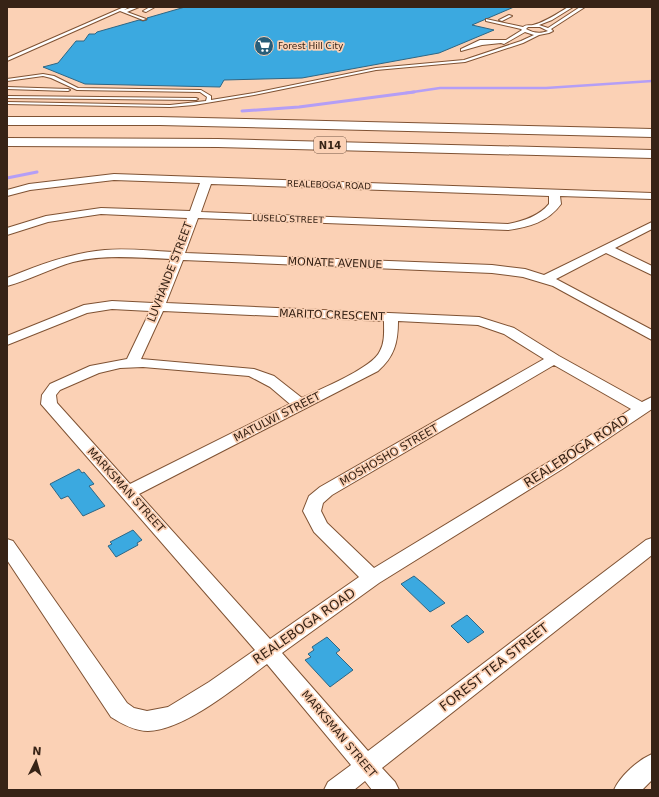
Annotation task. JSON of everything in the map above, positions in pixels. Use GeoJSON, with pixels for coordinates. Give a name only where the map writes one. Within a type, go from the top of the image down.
{"type":"FeatureCollection","features":[{"type":"Feature","properties":{"kind":"highway","name":"N14"},"geometry":{"type":"LineString","coordinates":[[7,120],[160,121],[652,133]]}},
{"type":"Feature","properties":{"kind":"highway"},"geometry":{"type":"LineString","coordinates":[[398,127],[652,125]]}},
{"type":"Feature","properties":{"kind":"highway","name":"N14"},"geometry":{"type":"LineString","coordinates":[[7,142],[218,143],[652,154]]}},
{"type":"Feature","properties":{"kind":"highway"},"geometry":{"type":"LineString","coordinates":[[568,153],[605,157],[652,159]]}},
{"type":"Feature","properties":{"kind":"street","name":"REALEBOGA ROAD"},"geometry":{"type":"LineString","coordinates":[[7,193],[29,187],[101,177],[554,194],[652,196]]}},
{"type":"Feature","properties":{"kind":"street","name":"LUVHANDE STREET"},"geometry":{"type":"LineString","coordinates":[[132,362],[158,308],[207,180]]}},
{"type":"Feature","properties":{"kind":"street","name":"LUSELO STREET"},"geometry":{"type":"LineString","coordinates":[[7,232],[46,219],[93,212],[193,214],[508,227],[525,224],[548,213],[555,204],[554,194]]}},
{"type":"Feature","properties":{"kind":"street"},"geometry":{"type":"LineString","coordinates":[[545,279],[652,225]]}},
{"type":"Feature","properties":{"kind":"street"},"geometry":{"type":"LineString","coordinates":[[607,249],[652,271]]}},
{"type":"Feature","properties":{"kind":"street","name":"MONATE AVENUE"},"geometry":{"type":"LineString","coordinates":[[7,282],[58,262],[85,256],[107,254],[492,269],[525,273],[545,279],[652,336]]}},
{"type":"Feature","properties":{"kind":"street","name":"MARITO CRESCENT"},"geometry":{"type":"LineString","coordinates":[[7,341],[75,312],[95,306],[112,305],[487,322],[509,330],[554,360],[647,405]]}},
{"type":"Feature","properties":{"kind":"street","name":"MATULWI STREET"},"geometry":{"type":"LineString","coordinates":[[128,492],[301,405],[381,362],[389,348],[391,317]]}},
{"type":"Feature","properties":{"kind":"street","name":"MOSHOSHO STREET"},"geometry":{"type":"LineString","coordinates":[[372,578],[320,527],[312,511],[315,500],[326,491],[554,360]]}},
{"type":"Feature","properties":{"kind":"street","name":"MARKSMAN STREET"},"geometry":{"type":"LineString","coordinates":[[301,405],[273,380],[260,374],[245,370],[132,362],[108,366],[87,372],[55,387],[48,399],[49,404],[269,652],[387,790]]}},
{"type":"Feature","properties":{"kind":"street","name":"REALEBOGA ROAD"},"geometry":{"type":"LineString","coordinates":[[7,546],[120,710],[129,716],[147,721],[162,719],[174,715],[216,689],[372,578],[558,464],[647,405]]}},
{"type":"Feature","properties":{"kind":"street","name":"FOREST TEA STREET"},"geometry":{"type":"LineString","coordinates":[[336,790],[652,544]]}},
{"type":"Feature","properties":{"kind":"street"},"geometry":{"type":"LineString","coordinates":[[626,790],[652,765]]}},
{"type":"Feature","properties":{"kind":"lane"},"geometry":{"type":"LineString","coordinates":[[122,11],[127,7]]}},
{"type":"Feature","properties":{"kind":"lane"},"geometry":{"type":"LineString","coordinates":[[7,60],[108,14],[137,7]]}},
{"type":"Feature","properties":{"kind":"lane"},"geometry":{"type":"LineString","coordinates":[[145,11],[153,7]]}},
{"type":"Feature","properties":{"kind":"lane"},"geometry":{"type":"LineString","coordinates":[[455,62],[506,41],[525,28],[550,19],[571,7]]}},
{"type":"Feature","properties":{"kind":"lane"},"geometry":{"type":"LineString","coordinates":[[7,103],[176,106],[385,68],[455,62],[476,58],[522,42],[539,34],[550,32],[549,29],[583,7]]}},
{"type":"Feature","properties":{"kind":"lane"},"geometry":{"type":"LineString","coordinates":[[122,11],[144,18]]}},
{"type":"Feature","properties":{"kind":"lane"},"geometry":{"type":"LineString","coordinates":[[501,20],[510,16]]}},
{"type":"Feature","properties":{"kind":"lane"},"geometry":{"type":"LineString","coordinates":[[492,18],[539,34]]}},
{"type":"Feature","properties":{"kind":"lane"},"geometry":{"type":"LineString","coordinates":[[487,20],[525,28]]}},
{"type":"Feature","properties":{"kind":"lane"},"geometry":{"type":"LineString","coordinates":[[534,26],[549,29]]}},
{"type":"Feature","properties":{"kind":"lane"},"geometry":{"type":"LineString","coordinates":[[463,49],[480,41],[506,41]]}},
{"type":"Feature","properties":{"kind":"lane"},"geometry":{"type":"LineString","coordinates":[[385,68],[391,66]]}},
{"type":"Feature","properties":{"kind":"lane"},"geometry":{"type":"LineString","coordinates":[[59,81],[7,80],[43,75],[59,81],[70,89]]}},
{"type":"Feature","properties":{"kind":"lane"},"geometry":{"type":"LineString","coordinates":[[7,88],[199,91],[203,92],[208,99]]}},
{"type":"Feature","properties":{"kind":"lane"},"geometry":{"type":"LineString","coordinates":[[51,104],[61,98],[70,89]]}},
{"type":"Feature","properties":{"kind":"lane"},"geometry":{"type":"LineString","coordinates":[[118,105],[127,99],[132,90]]}},
{"type":"Feature","properties":{"kind":"lane"},"geometry":{"type":"LineString","coordinates":[[7,97],[208,99]]}},
{"type":"Feature","properties":{"kind":"building","name":"Forest Hill City"},"geometry":{"type":"Polygon","coordinates":[[[185,7],[514,7],[472,25],[494,30],[439,53],[302,78],[224,80],[220,87],[85,84],[43,67],[58,63],[76,41],[84,41],[89,34],[95,34],[97,32],[139,20],[147,20],[147,18],[185,7]]]}},
{"type":"Feature","properties":{"kind":"building"},"geometry":{"type":"Polygon","coordinates":[[[79,469],[82,473],[84,472],[94,484],[89,486],[105,506],[83,516],[68,496],[61,499],[50,484],[79,469]]]}},
{"type":"Feature","properties":{"kind":"building"},"geometry":{"type":"Polygon","coordinates":[[[133,530],[142,540],[137,543],[138,545],[116,557],[108,546],[112,544],[110,542],[133,530]]]}},
{"type":"Feature","properties":{"kind":"building"},"geometry":{"type":"Polygon","coordinates":[[[414,576],[445,603],[430,612],[401,584],[414,576]]]}},
{"type":"Feature","properties":{"kind":"building"},"geometry":{"type":"Polygon","coordinates":[[[467,615],[484,632],[468,643],[451,626],[467,615]]]}},
{"type":"Feature","properties":{"kind":"building"},"geometry":{"type":"Polygon","coordinates":[[[327,637],[340,650],[336,653],[353,670],[330,687],[305,660],[311,657],[308,654],[314,650],[312,647],[327,637]]]}},
{"type":"Feature","properties":{"kind":"waterway"},"geometry":{"type":"LineString","coordinates":[[406,93],[440,88],[546,88],[652,81]]}},
{"type":"Feature","properties":{"kind":"waterway"},"geometry":{"type":"LineString","coordinates":[[242,111],[299,107],[414,92]]}},
{"type":"Feature","properties":{"kind":"waterway"},"geometry":{"type":"LineString","coordinates":[[7,178],[37,172]]}},
{"type":"Feature","properties":{"kind":"place","name":"Forest Hill City"},"geometry":{"type":"Point","coordinates":[264,46]}}]}
